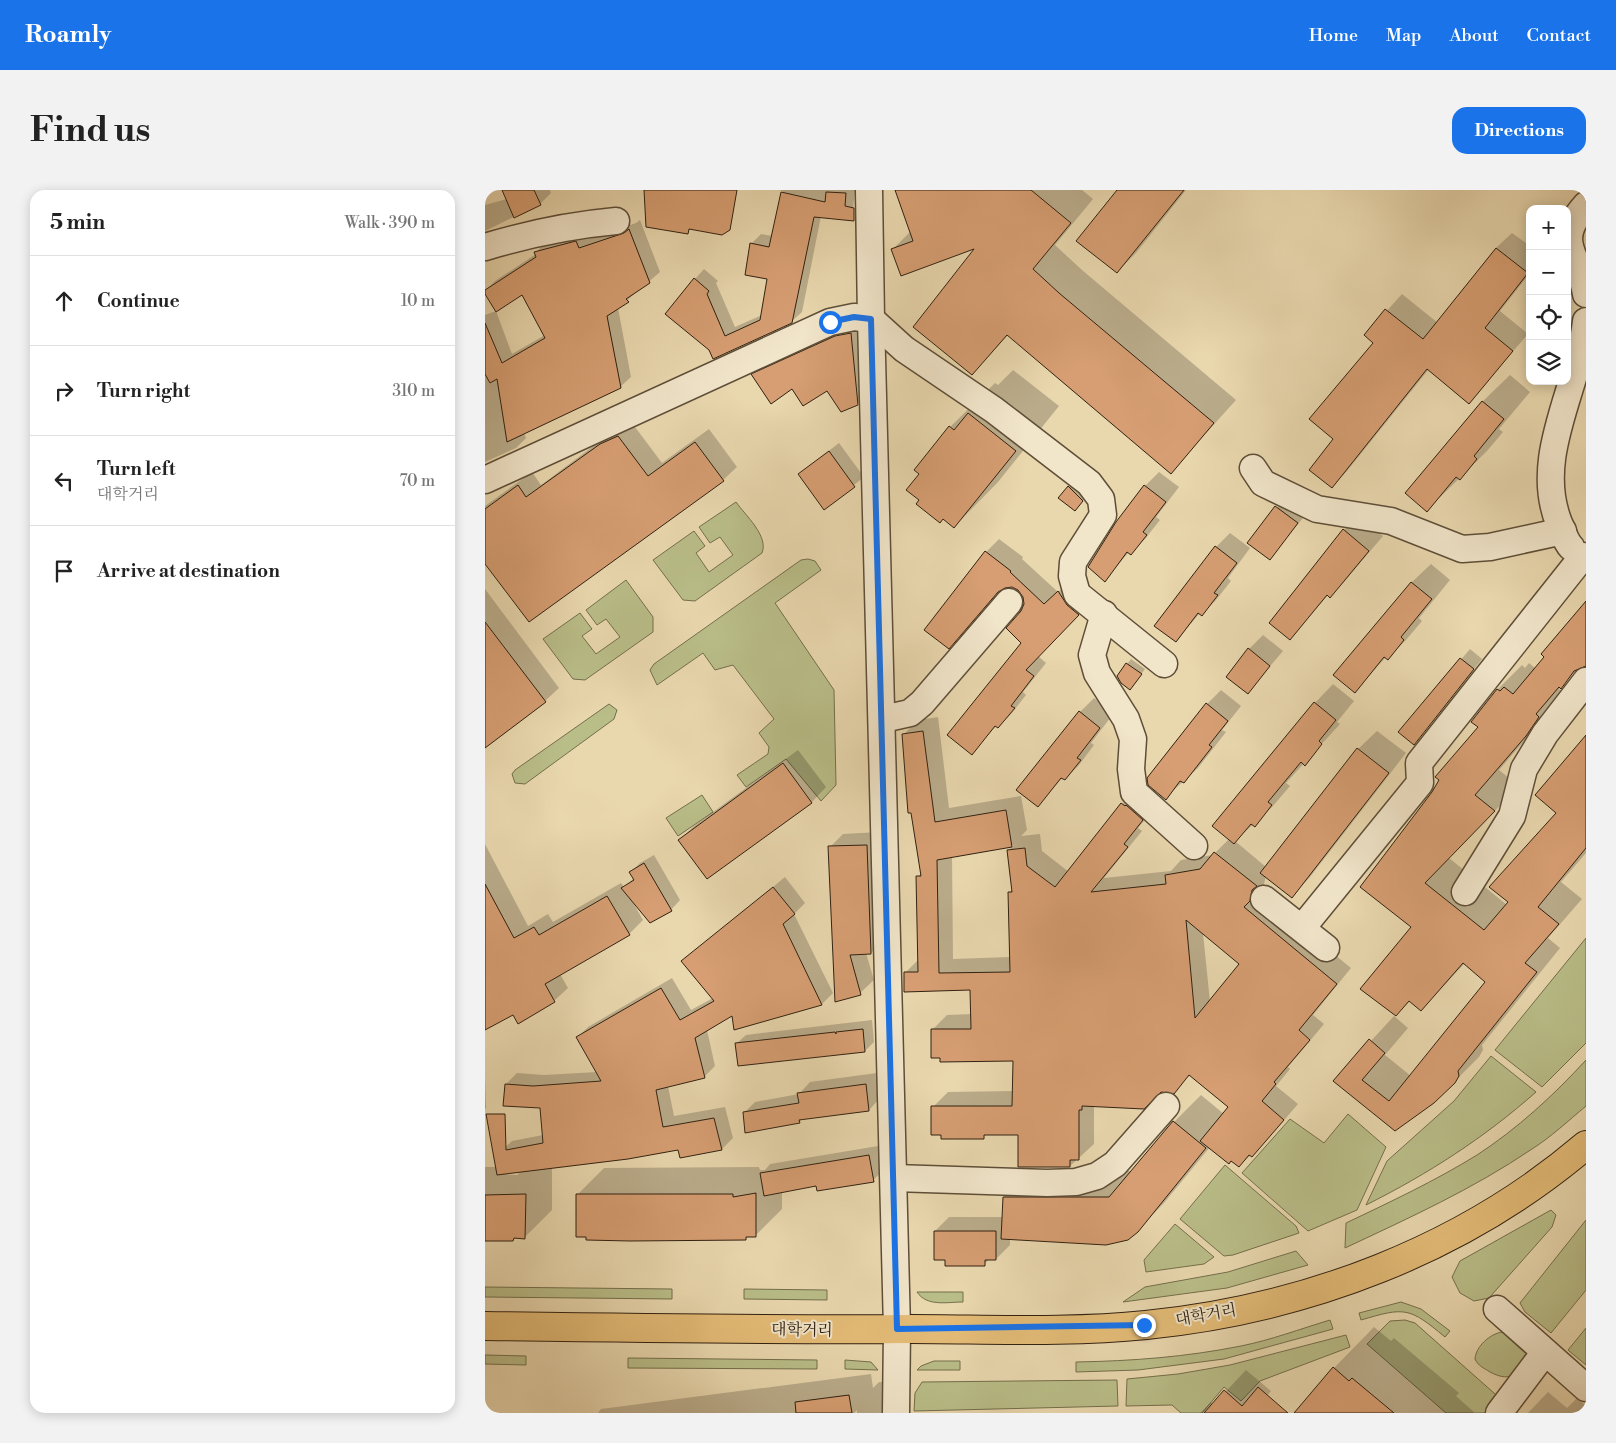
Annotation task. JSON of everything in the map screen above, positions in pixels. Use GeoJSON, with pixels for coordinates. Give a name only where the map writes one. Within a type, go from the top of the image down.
{"type":"FeatureCollection","features":[{"type":"Feature","properties":{"kind":"main road","name":"대학거리"},"geometry":{"type":"LineString","coordinates":[[485,1326],[897,1329],[1144,1325],[1205,1317],[1278,1302],[1339,1285],[1401,1260],[1489,1215],[1567,1162],[1586,1145]]}},
{"type":"Feature","properties":{"kind":"street"},"geometry":{"type":"LineString","coordinates":[[869,190],[894,1178],[897,1329],[896,1413]]}},
{"type":"Feature","properties":{"kind":"street"},"geometry":{"type":"LineString","coordinates":[[1586,205],[1576,216],[1568,233],[1570,250],[1586,294]]}},
{"type":"Feature","properties":{"kind":"street"},"geometry":{"type":"LineString","coordinates":[[485,247],[518,237],[592,223],[616,221]]}},
{"type":"Feature","properties":{"kind":"street"},"geometry":{"type":"LineString","coordinates":[[485,480],[830,322],[854,317],[871,319],[904,349],[994,410],[1089,483],[1101,499],[1103,515],[1073,562],[1072,576],[1077,594],[1164,664]]}},
{"type":"Feature","properties":{"kind":"street"},"geometry":{"type":"LineString","coordinates":[[1302,928],[1420,782],[1419,763],[1585,558],[1567,543],[1554,511],[1551,470],[1556,435],[1586,321]]}},
{"type":"Feature","properties":{"kind":"street"},"geometry":{"type":"LineString","coordinates":[[1253,468],[1263,482],[1317,509],[1391,521],[1462,549],[1490,547],[1563,532]]}},
{"type":"Feature","properties":{"kind":"street"},"geometry":{"type":"LineString","coordinates":[[883,719],[910,713],[916,708],[1009,602]]}},
{"type":"Feature","properties":{"kind":"street"},"geometry":{"type":"LineString","coordinates":[[1104,614],[1092,656],[1097,674],[1126,719],[1133,739],[1131,769],[1134,792],[1194,846]]}},
{"type":"Feature","properties":{"kind":"street"},"geometry":{"type":"LineString","coordinates":[[1465,892],[1512,816],[1525,769],[1545,734],[1586,682]]}},
{"type":"Feature","properties":{"kind":"street"},"geometry":{"type":"LineString","coordinates":[[1264,900],[1326,948]]}},
{"type":"Feature","properties":{"kind":"street"},"geometry":{"type":"LineString","coordinates":[[894,1178],[1047,1184],[1076,1182],[1097,1176],[1115,1164],[1166,1106]]}},
{"type":"Feature","properties":{"kind":"street"},"geometry":{"type":"LineString","coordinates":[[1497,1309],[1586,1388]]}},
{"type":"Feature","properties":{"kind":"street"},"geometry":{"type":"LineString","coordinates":[[1499,1413],[1545,1352]]}},
{"type":"Feature","properties":{"kind":"green space"},"geometry":{"type":"Polygon","coordinates":[[[736,502],[759,533],[763,546],[762,553],[695,601],[683,600],[653,560],[694,531],[705,546],[696,553],[709,572],[733,555],[720,537],[710,543],[699,527],[736,502]]]}},
{"type":"Feature","properties":{"kind":"green space"},"geometry":{"type":"Polygon","coordinates":[[[801,560],[815,561],[821,570],[775,603],[834,690],[836,785],[821,801],[786,759],[746,787],[737,775],[768,754],[769,747],[759,733],[774,719],[733,665],[715,670],[703,653],[657,685],[650,670],[654,664],[801,560]]]}},
{"type":"Feature","properties":{"kind":"green space"},"geometry":{"type":"Polygon","coordinates":[[[626,580],[653,617],[653,632],[585,680],[573,679],[543,639],[580,613],[592,629],[582,636],[596,654],[620,637],[606,619],[597,625],[586,610],[626,580]]]}},
{"type":"Feature","properties":{"kind":"green space"},"geometry":{"type":"Polygon","coordinates":[[[609,704],[617,710],[614,719],[525,784],[515,783],[512,774],[515,770],[609,704]]]}},
{"type":"Feature","properties":{"kind":"green space"},"geometry":{"type":"Polygon","coordinates":[[[702,795],[713,812],[678,836],[666,818],[702,795]]]}},
{"type":"Feature","properties":{"kind":"green space"},"geometry":{"type":"Polygon","coordinates":[[[1586,938],[1586,1043],[1542,1087],[1495,1050],[1586,938]]]}},
{"type":"Feature","properties":{"kind":"green space"},"geometry":{"type":"Polygon","coordinates":[[[1491,1056],[1536,1092],[1496,1125],[1455,1154],[1411,1181],[1366,1205],[1387,1161],[1454,1101],[1491,1056]]]}},
{"type":"Feature","properties":{"kind":"green space"},"geometry":{"type":"Polygon","coordinates":[[[1586,1060],[1586,1106],[1553,1134],[1510,1164],[1464,1190],[1345,1248],[1346,1223],[1429,1182],[1477,1155],[1535,1111],[1586,1060]]]}},
{"type":"Feature","properties":{"kind":"green space"},"geometry":{"type":"Polygon","coordinates":[[[1348,1114],[1386,1147],[1357,1210],[1308,1231],[1242,1173],[1290,1119],[1324,1143],[1348,1114]]]}},
{"type":"Feature","properties":{"kind":"green space"},"geometry":{"type":"Polygon","coordinates":[[[1225,1165],[1296,1226],[1299,1233],[1233,1255],[1224,1256],[1180,1219],[1225,1165]]]}},
{"type":"Feature","properties":{"kind":"green space"},"geometry":{"type":"Polygon","coordinates":[[[1551,1210],[1556,1215],[1552,1227],[1489,1298],[1474,1301],[1460,1293],[1452,1277],[1460,1261],[1551,1210]]]}},
{"type":"Feature","properties":{"kind":"green space"},"geometry":{"type":"Polygon","coordinates":[[[1586,1220],[1586,1290],[1551,1333],[1525,1312],[1520,1303],[1586,1220]]]}},
{"type":"Feature","properties":{"kind":"green space"},"geometry":{"type":"Polygon","coordinates":[[[1175,1224],[1214,1257],[1204,1264],[1146,1272],[1144,1260],[1175,1224]]]}},
{"type":"Feature","properties":{"kind":"green space"},"geometry":{"type":"Polygon","coordinates":[[[1296,1251],[1308,1265],[1227,1288],[1123,1302],[1145,1287],[1228,1272],[1296,1251]]]}},
{"type":"Feature","properties":{"kind":"green space"},"geometry":{"type":"Polygon","coordinates":[[[485,1287],[672,1289],[672,1299],[485,1297],[485,1287]]]}},
{"type":"Feature","properties":{"kind":"green space"},"geometry":{"type":"Polygon","coordinates":[[[744,1289],[827,1290],[827,1300],[744,1299],[744,1289]]]}},
{"type":"Feature","properties":{"kind":"green space"},"geometry":{"type":"Polygon","coordinates":[[[917,1292],[963,1292],[963,1302],[932,1302],[921,1297],[917,1292]]]}},
{"type":"Feature","properties":{"kind":"green space"},"geometry":{"type":"Polygon","coordinates":[[[1401,1302],[1421,1309],[1450,1331],[1445,1337],[1423,1320],[1406,1312],[1388,1313],[1361,1320],[1359,1313],[1401,1302]]]}},
{"type":"Feature","properties":{"kind":"green space"},"geometry":{"type":"Polygon","coordinates":[[[1330,1320],[1333,1329],[1224,1359],[1138,1370],[1076,1372],[1076,1362],[1159,1358],[1220,1350],[1263,1341],[1330,1320]]]}},
{"type":"Feature","properties":{"kind":"green space"},"geometry":{"type":"Polygon","coordinates":[[[1405,1320],[1415,1323],[1503,1401],[1492,1413],[1446,1413],[1367,1344],[1390,1321],[1405,1320]]]}},
{"type":"Feature","properties":{"kind":"green space"},"geometry":{"type":"Polygon","coordinates":[[[1586,1328],[1586,1365],[1568,1350],[1586,1328]]]}},
{"type":"Feature","properties":{"kind":"green space"},"geometry":{"type":"Polygon","coordinates":[[[1502,1332],[1508,1334],[1529,1354],[1514,1374],[1504,1377],[1490,1372],[1479,1365],[1475,1359],[1484,1341],[1502,1332]]]}},
{"type":"Feature","properties":{"kind":"green space"},"geometry":{"type":"Polygon","coordinates":[[[1346,1335],[1350,1347],[1260,1381],[1241,1401],[1224,1387],[1202,1413],[1181,1413],[1172,1405],[1126,1406],[1127,1379],[1178,1374],[1230,1365],[1346,1335]]]}},
{"type":"Feature","properties":{"kind":"green space"},"geometry":{"type":"Polygon","coordinates":[[[485,1355],[526,1356],[526,1365],[485,1364],[485,1355]]]}},
{"type":"Feature","properties":{"kind":"green space"},"geometry":{"type":"Polygon","coordinates":[[[628,1358],[817,1360],[817,1369],[628,1368],[628,1358]]]}},
{"type":"Feature","properties":{"kind":"green space"},"geometry":{"type":"Polygon","coordinates":[[[845,1360],[871,1362],[878,1370],[845,1369],[845,1360]]]}},
{"type":"Feature","properties":{"kind":"green space"},"geometry":{"type":"Polygon","coordinates":[[[934,1361],[960,1361],[960,1370],[917,1370],[921,1366],[934,1361]]]}},
{"type":"Feature","properties":{"kind":"green space"},"geometry":{"type":"Polygon","coordinates":[[[1117,1380],[1118,1406],[914,1411],[915,1393],[922,1382],[1117,1380]]]}},
{"type":"Feature","properties":{"kind":"building"},"geometry":{"type":"Polygon","coordinates":[[[502,190],[534,190],[541,205],[514,218],[502,190]]]}},
{"type":"Feature","properties":{"kind":"building"},"geometry":{"type":"Polygon","coordinates":[[[644,190],[737,190],[730,230],[722,235],[689,229],[688,234],[646,227],[644,190]]]}},
{"type":"Feature","properties":{"kind":"building"},"geometry":{"type":"Polygon","coordinates":[[[895,190],[1031,190],[1071,223],[1033,269],[1214,423],[1171,474],[1007,335],[972,375],[913,327],[974,249],[901,276],[891,249],[913,241],[895,190]]]}},
{"type":"Feature","properties":{"kind":"building"},"geometry":{"type":"Polygon","coordinates":[[[1117,190],[1184,190],[1117,273],[1076,241],[1117,190]]]}},
{"type":"Feature","properties":{"kind":"building"},"geometry":{"type":"Polygon","coordinates":[[[781,192],[825,202],[826,192],[846,193],[845,206],[854,208],[854,221],[814,217],[792,323],[713,359],[709,350],[665,314],[694,278],[709,291],[707,294],[725,336],[760,320],[767,279],[745,275],[750,243],[769,247],[781,192]]]}},
{"type":"Feature","properties":{"kind":"building"},"geometry":{"type":"Polygon","coordinates":[[[629,229],[650,283],[626,299],[629,302],[607,316],[621,388],[507,442],[497,379],[490,383],[485,374],[485,323],[502,363],[545,338],[522,295],[496,312],[485,294],[485,290],[536,257],[534,252],[576,241],[579,248],[624,233],[629,229]]]}},
{"type":"Feature","properties":{"kind":"building"},"geometry":{"type":"Polygon","coordinates":[[[1496,248],[1526,271],[1526,276],[1485,328],[1513,351],[1469,404],[1427,369],[1332,488],[1309,470],[1333,439],[1309,419],[1373,343],[1364,335],[1385,309],[1423,339],[1496,248]]]}},
{"type":"Feature","properties":{"kind":"building"},"geometry":{"type":"Polygon","coordinates":[[[851,333],[858,405],[841,412],[827,391],[803,406],[792,389],[771,404],[751,374],[835,336],[851,333]]]}},
{"type":"Feature","properties":{"kind":"building"},"geometry":{"type":"Polygon","coordinates":[[[1482,401],[1504,419],[1474,456],[1477,459],[1460,480],[1456,477],[1427,512],[1405,493],[1482,401]]]}},
{"type":"Feature","properties":{"kind":"building"},"geometry":{"type":"Polygon","coordinates":[[[968,413],[1016,451],[954,528],[943,519],[940,523],[916,504],[919,500],[906,490],[919,474],[914,470],[949,426],[954,430],[968,413]]]}},
{"type":"Feature","properties":{"kind":"building"},"geometry":{"type":"Polygon","coordinates":[[[618,436],[648,476],[695,442],[724,481],[529,622],[485,564],[485,509],[518,485],[526,497],[600,444],[618,436]]]}},
{"type":"Feature","properties":{"kind":"building"},"geometry":{"type":"Polygon","coordinates":[[[829,451],[855,487],[824,510],[798,474],[829,451]]]}},
{"type":"Feature","properties":{"kind":"building"},"geometry":{"type":"Polygon","coordinates":[[[1144,485],[1166,502],[1143,532],[1147,535],[1131,555],[1127,552],[1105,582],[1088,567],[1116,522],[1144,485]]]}},
{"type":"Feature","properties":{"kind":"building"},"geometry":{"type":"Polygon","coordinates":[[[1068,486],[1083,501],[1075,511],[1058,498],[1068,486]]]}},
{"type":"Feature","properties":{"kind":"building"},"geometry":{"type":"Polygon","coordinates":[[[1275,506],[1298,523],[1270,560],[1247,543],[1275,506]]]}},
{"type":"Feature","properties":{"kind":"building"},"geometry":{"type":"Polygon","coordinates":[[[1343,529],[1369,551],[1330,598],[1327,595],[1290,640],[1269,623],[1343,529]]]}},
{"type":"Feature","properties":{"kind":"building"},"geometry":{"type":"Polygon","coordinates":[[[1215,546],[1237,563],[1214,593],[1218,595],[1202,616],[1198,613],[1176,642],[1154,626],[1215,546]]]}},
{"type":"Feature","properties":{"kind":"building"},"geometry":{"type":"Polygon","coordinates":[[[985,551],[1011,571],[1044,604],[1058,591],[1067,605],[1079,615],[1026,670],[1034,676],[1011,706],[1015,708],[998,728],[995,726],[972,755],[947,735],[1021,643],[1006,628],[1021,611],[1024,604],[1023,597],[1018,590],[1012,587],[998,592],[949,649],[924,630],[985,551]]]}},
{"type":"Feature","properties":{"kind":"building"},"geometry":{"type":"Polygon","coordinates":[[[1411,582],[1432,599],[1401,637],[1404,640],[1388,660],[1384,657],[1355,693],[1333,675],[1411,582]]]}},
{"type":"Feature","properties":{"kind":"building"},"geometry":{"type":"Polygon","coordinates":[[[1586,601],[1586,666],[1574,671],[1561,689],[1559,687],[1536,714],[1539,717],[1526,736],[1475,795],[1495,811],[1425,883],[1484,930],[1508,902],[1489,887],[1556,813],[1535,795],[1586,735],[1586,848],[1538,907],[1559,924],[1525,963],[1537,972],[1458,1071],[1459,1076],[1455,1083],[1434,1103],[1395,1131],[1333,1081],[1369,1039],[1385,1053],[1362,1080],[1389,1101],[1485,982],[1463,963],[1421,1011],[1409,1001],[1396,1016],[1360,989],[1411,927],[1360,887],[1432,792],[1439,780],[1435,777],[1478,727],[1471,722],[1497,689],[1500,691],[1504,687],[1513,694],[1544,657],[1541,654],[1586,601]]]}},
{"type":"Feature","properties":{"kind":"building"},"geometry":{"type":"Polygon","coordinates":[[[485,622],[546,702],[485,748],[485,622]]]}},
{"type":"Feature","properties":{"kind":"building"},"geometry":{"type":"Polygon","coordinates":[[[1248,648],[1270,666],[1248,694],[1226,677],[1248,648]]]}},
{"type":"Feature","properties":{"kind":"building"},"geometry":{"type":"Polygon","coordinates":[[[1460,658],[1474,669],[1414,745],[1398,732],[1460,658]]]}},
{"type":"Feature","properties":{"kind":"building"},"geometry":{"type":"Polygon","coordinates":[[[1126,663],[1142,674],[1130,690],[1121,683],[1117,676],[1126,663]]]}},
{"type":"Feature","properties":{"kind":"building"},"geometry":{"type":"Polygon","coordinates":[[[1314,702],[1336,720],[1319,741],[1322,744],[1305,766],[1301,762],[1268,802],[1272,805],[1255,827],[1251,824],[1234,844],[1212,826],[1314,702]]]}},
{"type":"Feature","properties":{"kind":"building"},"geometry":{"type":"Polygon","coordinates":[[[1206,703],[1228,721],[1209,745],[1212,747],[1184,783],[1180,781],[1166,800],[1148,785],[1147,778],[1206,703]]]}},
{"type":"Feature","properties":{"kind":"building"},"geometry":{"type":"Polygon","coordinates":[[[1079,711],[1100,728],[1077,758],[1081,760],[1065,780],[1061,778],[1038,807],[1016,790],[1079,711]]]}},
{"type":"Feature","properties":{"kind":"building"},"geometry":{"type":"Polygon","coordinates":[[[923,731],[935,822],[1006,810],[1012,847],[937,860],[939,973],[1010,972],[1008,892],[1012,892],[1007,850],[1025,848],[1027,866],[1055,887],[1121,803],[1143,820],[1124,844],[1128,847],[1091,892],[1166,884],[1165,875],[1200,869],[1214,852],[1257,886],[1252,890],[1250,901],[1244,907],[1337,984],[1299,1030],[1310,1040],[1274,1082],[1276,1084],[1262,1101],[1284,1120],[1252,1157],[1249,1155],[1239,1167],[1231,1161],[1229,1164],[1200,1141],[1228,1107],[1189,1075],[1174,1094],[1161,1092],[1144,1109],[1082,1106],[1082,1110],[1079,1110],[1079,1160],[1070,1160],[1070,1167],[1018,1167],[1018,1135],[984,1135],[984,1139],[941,1139],[941,1135],[931,1135],[931,1106],[1012,1106],[1013,1061],[940,1062],[940,1058],[931,1058],[931,1029],[971,1029],[970,990],[904,992],[904,972],[918,972],[916,876],[921,876],[911,813],[908,813],[902,734],[923,731]],[[1186,920],[1195,1018],[1239,964],[1186,920]]]}},
{"type":"Feature","properties":{"kind":"building"},"geometry":{"type":"Polygon","coordinates":[[[1357,748],[1389,773],[1292,898],[1260,873],[1357,748]]]}},
{"type":"Feature","properties":{"kind":"building"},"geometry":{"type":"Polygon","coordinates":[[[783,763],[812,803],[707,879],[678,840],[783,763]]]}},
{"type":"Feature","properties":{"kind":"building"},"geometry":{"type":"Polygon","coordinates":[[[867,845],[871,954],[850,955],[861,995],[835,1002],[828,846],[867,845]]]}},
{"type":"Feature","properties":{"kind":"building"},"geometry":{"type":"Polygon","coordinates":[[[644,863],[672,911],[650,923],[621,888],[634,880],[629,872],[644,863]]]}},
{"type":"Feature","properties":{"kind":"building"},"geometry":{"type":"Polygon","coordinates":[[[485,884],[514,938],[534,927],[539,935],[607,896],[630,935],[545,984],[555,1002],[518,1024],[513,1015],[485,1030],[485,884]]]}},
{"type":"Feature","properties":{"kind":"building"},"geometry":{"type":"Polygon","coordinates":[[[773,887],[795,914],[783,924],[822,1005],[734,1030],[732,1016],[695,1038],[705,1078],[656,1090],[663,1127],[714,1118],[722,1150],[680,1158],[678,1150],[628,1159],[497,1175],[486,1114],[505,1114],[506,1150],[543,1143],[540,1108],[503,1106],[505,1084],[533,1086],[601,1081],[576,1037],[661,988],[680,1020],[714,1001],[681,961],[773,887]]]}},
{"type":"Feature","properties":{"kind":"building"},"geometry":{"type":"Polygon","coordinates":[[[863,1029],[865,1052],[738,1066],[735,1043],[835,1032],[836,1034],[836,1032],[863,1029]]]}},
{"type":"Feature","properties":{"kind":"building"},"geometry":{"type":"Polygon","coordinates":[[[866,1084],[869,1111],[799,1120],[800,1123],[745,1133],[743,1112],[799,1103],[797,1093],[866,1084]]]}},
{"type":"Feature","properties":{"kind":"building"},"geometry":{"type":"Polygon","coordinates":[[[1173,1121],[1206,1148],[1138,1232],[1128,1240],[1106,1245],[1001,1239],[1003,1197],[1109,1197],[1173,1121]]]}},
{"type":"Feature","properties":{"kind":"building"},"geometry":{"type":"Polygon","coordinates":[[[869,1155],[874,1182],[817,1191],[816,1186],[764,1196],[760,1173],[869,1155]]]}},
{"type":"Feature","properties":{"kind":"building"},"geometry":{"type":"Polygon","coordinates":[[[756,1193],[756,1237],[746,1237],[746,1240],[630,1241],[586,1240],[586,1237],[576,1237],[576,1194],[733,1194],[733,1197],[756,1193]]]}},
{"type":"Feature","properties":{"kind":"building"},"geometry":{"type":"Polygon","coordinates":[[[526,1194],[525,1239],[514,1238],[513,1241],[485,1241],[485,1195],[526,1194]]]}},
{"type":"Feature","properties":{"kind":"building"},"geometry":{"type":"Polygon","coordinates":[[[934,1231],[996,1231],[996,1260],[985,1260],[985,1266],[945,1266],[945,1260],[934,1260],[934,1231]]]}},
{"type":"Feature","properties":{"kind":"building"},"geometry":{"type":"Polygon","coordinates":[[[1333,1367],[1349,1381],[1352,1378],[1394,1413],[1294,1413],[1333,1367]]]}},
{"type":"Feature","properties":{"kind":"building"},"geometry":{"type":"Polygon","coordinates":[[[1258,1387],[1288,1413],[1204,1413],[1224,1390],[1242,1406],[1258,1387]]]}},
{"type":"Feature","properties":{"kind":"building"},"geometry":{"type":"Polygon","coordinates":[[[849,1395],[852,1413],[796,1413],[795,1402],[849,1395]]]}},
{"type":"Feature","properties":{"kind":"route"},"geometry":{"type":"LineString","coordinates":[[830,322],[854,317],[871,319],[877,490],[897,1329],[1066,1328],[1144,1325]]}}]}
